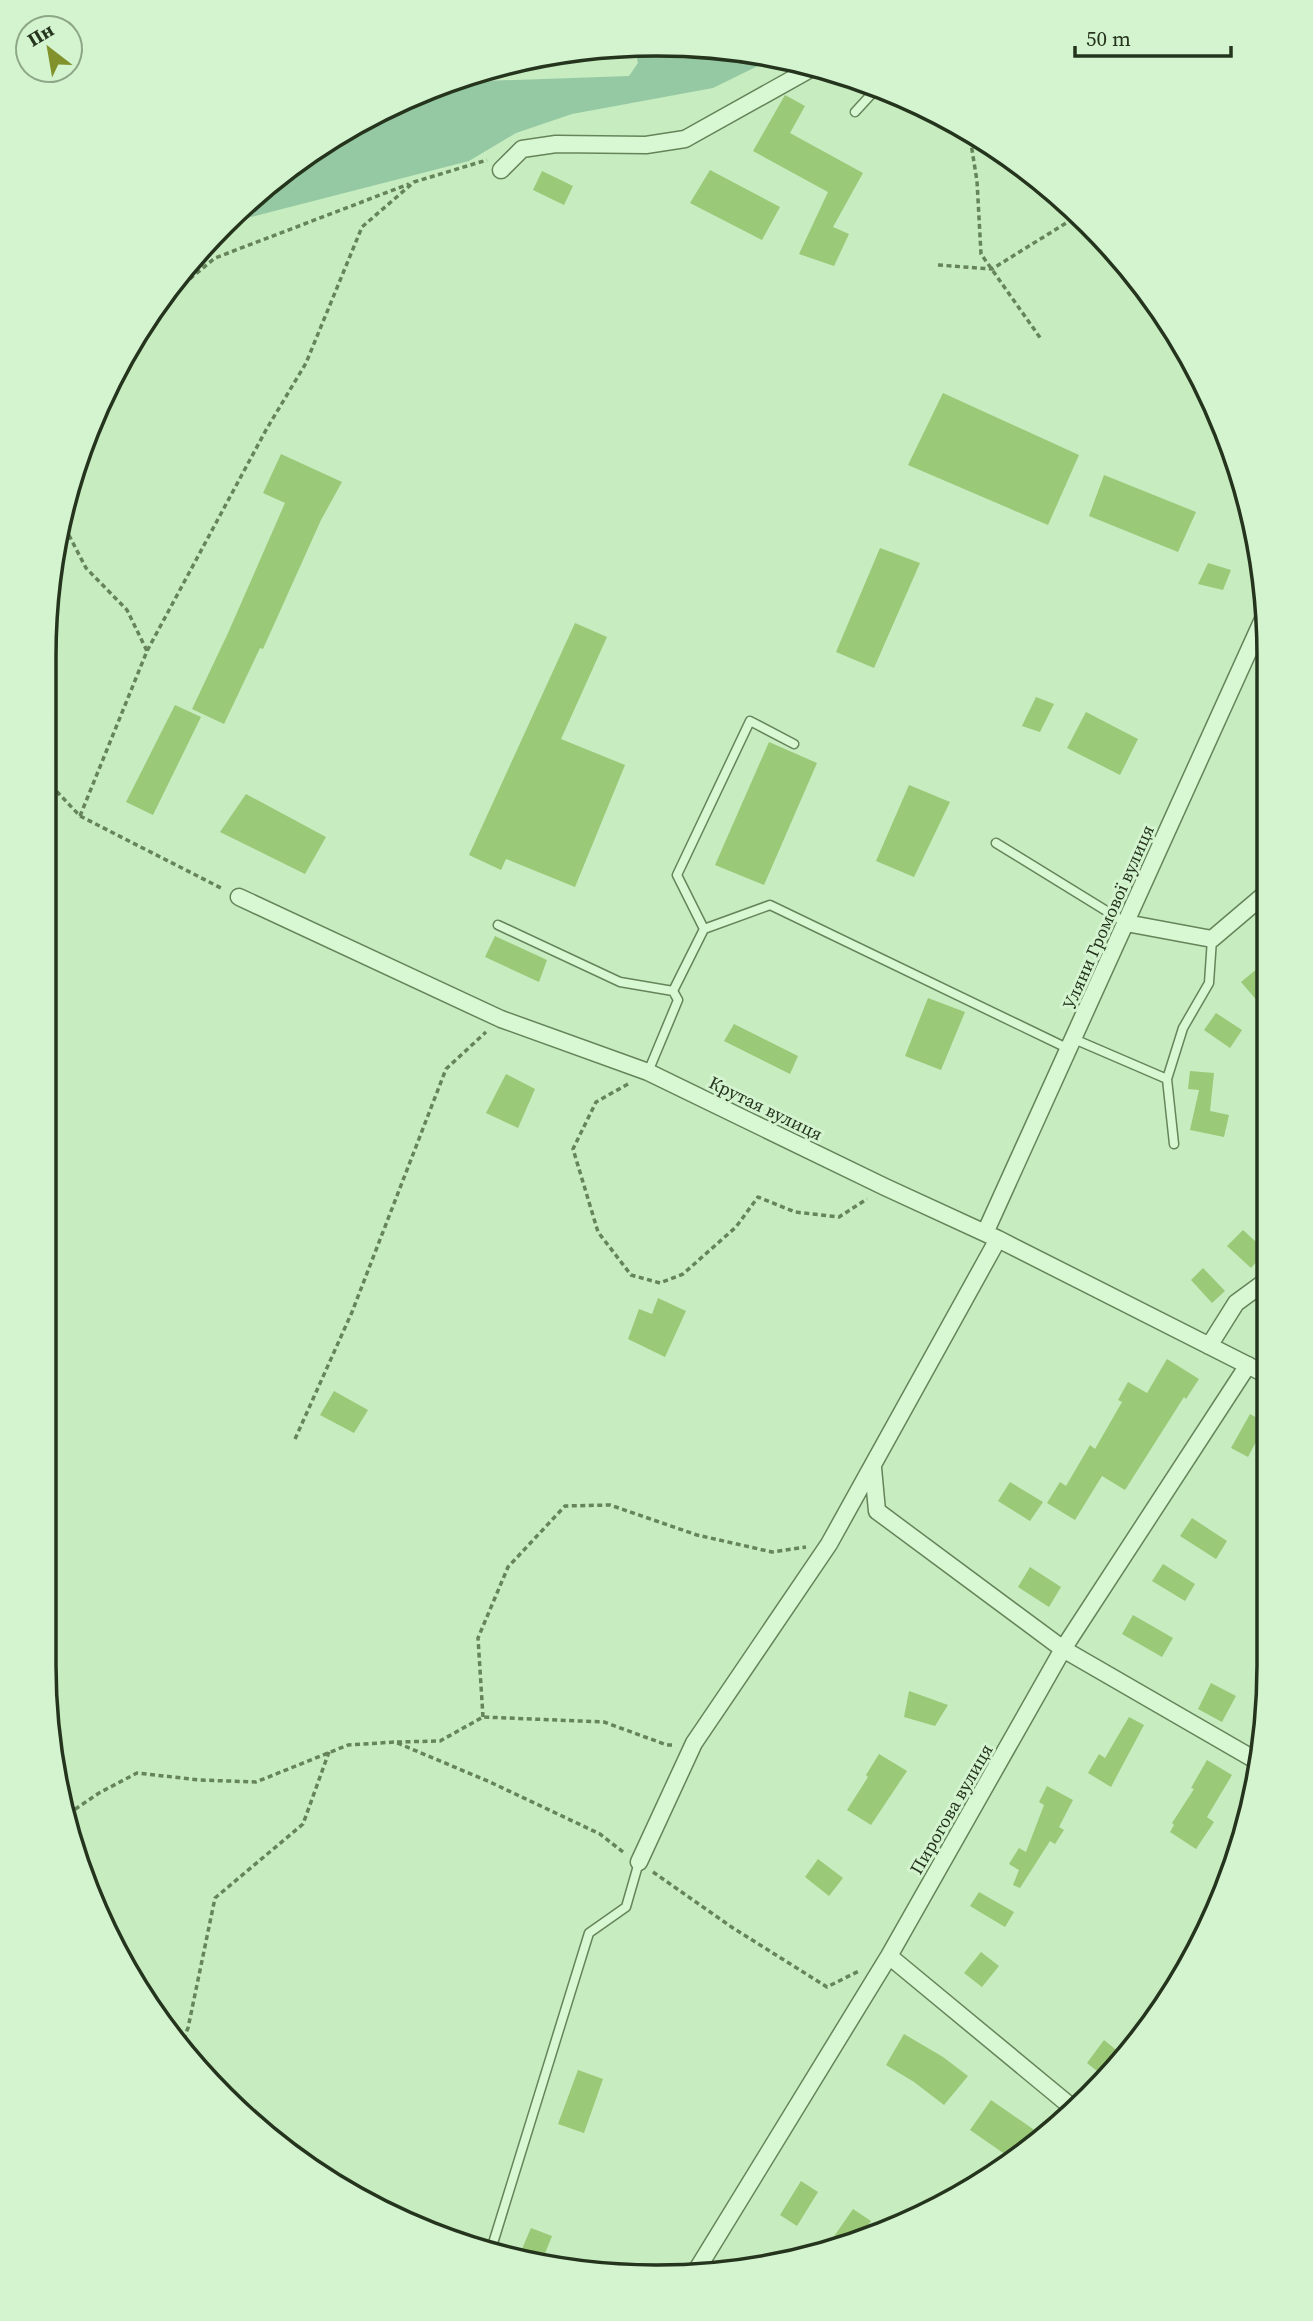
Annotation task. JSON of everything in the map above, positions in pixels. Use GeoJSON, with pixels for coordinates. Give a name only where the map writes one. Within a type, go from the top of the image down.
{"type":"FeatureCollection","features":[{"type":"Feature","properties":{"kind":"street"},"geometry":{"type":"LineString","coordinates":[[501,170],[522,149],[556,144],[646,145],[685,139],[802,74]]}},
{"type":"Feature","properties":{"kind":"street","name":"Уляни Громової вулиця"},"geometry":{"type":"LineString","coordinates":[[639,1862],[694,1743],[830,1544],[873,1468],[991,1236],[1072,1044],[1256,634]]}},
{"type":"Feature","properties":{"kind":"street","name":"Крутая вулиця"},"geometry":{"type":"LineString","coordinates":[[239,897],[501,1018],[648,1072],[991,1236],[1257,1370]]}},
{"type":"Feature","properties":{"kind":"street"},"geometry":{"type":"LineString","coordinates":[[1126,923],[1212,939],[1257,901]]}},
{"type":"Feature","properties":{"kind":"street"},"geometry":{"type":"LineString","coordinates":[[1209,1346],[1236,1303],[1257,1288]]}},
{"type":"Feature","properties":{"kind":"street","name":"Пирогова вулиця"},"geometry":{"type":"LineString","coordinates":[[705,2263],[889,1956],[1063,1649],[1248,1365]]}},
{"type":"Feature","properties":{"kind":"street"},"geometry":{"type":"LineString","coordinates":[[873,1468],[877,1511],[1063,1649],[1250,1757]]}},
{"type":"Feature","properties":{"kind":"street"},"geometry":{"type":"LineString","coordinates":[[889,1956],[1066,2103]]}},
{"type":"Feature","properties":{"kind":"lane"},"geometry":{"type":"LineString","coordinates":[[855,112],[870,96]]}},
{"type":"Feature","properties":{"kind":"lane"},"geometry":{"type":"LineString","coordinates":[[704,929],[677,875],[750,721],[794,744]]}},
{"type":"Feature","properties":{"kind":"lane"},"geometry":{"type":"LineString","coordinates":[[996,843],[1126,923]]}},
{"type":"Feature","properties":{"kind":"lane"},"geometry":{"type":"LineString","coordinates":[[673,991],[704,929],[770,905],[1072,1044],[1167,1079]]}},
{"type":"Feature","properties":{"kind":"lane"},"geometry":{"type":"LineString","coordinates":[[498,925],[620,982],[673,991]]}},
{"type":"Feature","properties":{"kind":"lane"},"geometry":{"type":"LineString","coordinates":[[1174,1144],[1167,1079],[1183,1028],[1209,983],[1212,939]]}},
{"type":"Feature","properties":{"kind":"lane"},"geometry":{"type":"LineString","coordinates":[[648,1072],[678,1000],[673,991]]}},
{"type":"Feature","properties":{"kind":"lane"},"geometry":{"type":"LineString","coordinates":[[494,2241],[589,1933],[626,1907],[639,1862]]}},
{"type":"Feature","properties":{"kind":"path"},"geometry":{"type":"LineString","coordinates":[[971,145],[977,181],[981,254],[1041,339]]}},
{"type":"Feature","properties":{"kind":"path"},"geometry":{"type":"LineString","coordinates":[[191,278],[215,258],[414,182],[522,149]]}},
{"type":"Feature","properties":{"kind":"path"},"geometry":{"type":"LineString","coordinates":[[80,816],[147,651],[266,430],[306,363],[362,227],[414,182]]}},
{"type":"Feature","properties":{"kind":"path"},"geometry":{"type":"LineString","coordinates":[[939,265],[992,269],[1069,221]]}},
{"type":"Feature","properties":{"kind":"path"},"geometry":{"type":"LineString","coordinates":[[69,535],[86,568],[127,610],[147,651]]}},
{"type":"Feature","properties":{"kind":"path"},"geometry":{"type":"LineString","coordinates":[[56,791],[80,816],[239,897]]}},
{"type":"Feature","properties":{"kind":"path"},"geometry":{"type":"LineString","coordinates":[[295,1439],[352,1312],[446,1069],[501,1018]]}},
{"type":"Feature","properties":{"kind":"path"},"geometry":{"type":"LineString","coordinates":[[648,1072],[596,1102],[573,1149],[598,1232],[631,1275],[660,1283],[683,1274],[736,1227],[758,1197],[796,1212],[839,1217],[885,1187]]}},
{"type":"Feature","properties":{"kind":"path"},"geometry":{"type":"LineString","coordinates":[[483,1717],[478,1638],[508,1567],[565,1506],[610,1505],[697,1535],[772,1552],[830,1544]]}},
{"type":"Feature","properties":{"kind":"path"},"geometry":{"type":"LineString","coordinates":[[74,1810],[137,1773],[200,1780],[256,1782],[348,1745],[440,1741],[483,1717],[604,1722],[667,1745],[694,1743]]}},
{"type":"Feature","properties":{"kind":"path"},"geometry":{"type":"LineString","coordinates":[[395,1742],[600,1833],[733,1928],[827,1987],[889,1956]]}},
{"type":"Feature","properties":{"kind":"path"},"geometry":{"type":"LineString","coordinates":[[185,2036],[215,1898],[303,1824],[329,1752]]}},
{"type":"Feature","properties":{"kind":"green space"},"geometry":{"type":"Polygon","coordinates":[[[656,56],[696,57],[759,65],[713,88],[572,114],[516,133],[469,161],[247,218],[291,180],[323,157],[356,136],[427,102],[486,81],[629,76],[638,63],[636,57],[656,56]]]}},
{"type":"Feature","properties":{"kind":"building"},"geometry":{"type":"Polygon","coordinates":[[[785,95],[805,106],[790,133],[863,173],[833,227],[849,234],[834,266],[799,254],[828,192],[753,151],[785,95]]]}},
{"type":"Feature","properties":{"kind":"building"},"geometry":{"type":"Polygon","coordinates":[[[710,170],[780,207],[762,240],[690,203],[710,170]]]}},
{"type":"Feature","properties":{"kind":"building"},"geometry":{"type":"Polygon","coordinates":[[[542,171],[573,186],[564,205],[533,190],[542,171]]]}},
{"type":"Feature","properties":{"kind":"building"},"geometry":{"type":"Polygon","coordinates":[[[943,393],[1079,455],[1048,525],[908,465],[943,393]]]}},
{"type":"Feature","properties":{"kind":"building"},"geometry":{"type":"Polygon","coordinates":[[[281,454],[342,482],[321,520],[263,649],[260,648],[224,724],[192,709],[285,503],[263,493],[281,454]]]}},
{"type":"Feature","properties":{"kind":"building"},"geometry":{"type":"Polygon","coordinates":[[[1104,475],[1196,512],[1178,552],[1089,516],[1104,475]]]}},
{"type":"Feature","properties":{"kind":"building"},"geometry":{"type":"Polygon","coordinates":[[[880,548],[920,563],[874,668],[836,652],[880,548]]]}},
{"type":"Feature","properties":{"kind":"building"},"geometry":{"type":"Polygon","coordinates":[[[1208,563],[1231,570],[1223,590],[1198,584],[1208,563]]]}},
{"type":"Feature","properties":{"kind":"building"},"geometry":{"type":"Polygon","coordinates":[[[575,623],[607,637],[561,739],[625,765],[575,887],[506,859],[501,870],[469,855],[575,623]]]}},
{"type":"Feature","properties":{"kind":"building"},"geometry":{"type":"Polygon","coordinates":[[[1036,697],[1054,704],[1040,732],[1022,726],[1036,697]]]}},
{"type":"Feature","properties":{"kind":"building"},"geometry":{"type":"Polygon","coordinates":[[[175,705],[201,717],[153,815],[126,802],[175,705]]]}},
{"type":"Feature","properties":{"kind":"building"},"geometry":{"type":"Polygon","coordinates":[[[1086,712],[1138,739],[1120,775],[1067,748],[1086,712]]]}},
{"type":"Feature","properties":{"kind":"building"},"geometry":{"type":"Polygon","coordinates":[[[769,742],[817,763],[764,885],[715,865],[769,742]]]}},
{"type":"Feature","properties":{"kind":"building"},"geometry":{"type":"Polygon","coordinates":[[[909,785],[950,802],[914,877],[876,861],[909,785]]]}},
{"type":"Feature","properties":{"kind":"building"},"geometry":{"type":"Polygon","coordinates":[[[246,794],[326,837],[305,874],[220,832],[246,794]]]}},
{"type":"Feature","properties":{"kind":"building"},"geometry":{"type":"Polygon","coordinates":[[[495,936],[547,960],[539,982],[485,957],[495,936]]]}},
{"type":"Feature","properties":{"kind":"building"},"geometry":{"type":"Polygon","coordinates":[[[1257,969],[1257,1001],[1241,982],[1257,969]]]}},
{"type":"Feature","properties":{"kind":"building"},"geometry":{"type":"Polygon","coordinates":[[[928,998],[965,1012],[941,1070],[905,1056],[928,998]]]}},
{"type":"Feature","properties":{"kind":"building"},"geometry":{"type":"Polygon","coordinates":[[[1216,1013],[1242,1030],[1230,1048],[1204,1030],[1216,1013]]]}},
{"type":"Feature","properties":{"kind":"building"},"geometry":{"type":"Polygon","coordinates":[[[734,1024],[798,1056],[790,1074],[724,1041],[734,1024]]]}},
{"type":"Feature","properties":{"kind":"building"},"geometry":{"type":"Polygon","coordinates":[[[1190,1071],[1214,1073],[1210,1111],[1229,1115],[1224,1137],[1190,1130],[1199,1090],[1188,1089],[1190,1071]]]}},
{"type":"Feature","properties":{"kind":"building"},"geometry":{"type":"Polygon","coordinates":[[[506,1074],[535,1089],[518,1128],[486,1113],[506,1074]]]}},
{"type":"Feature","properties":{"kind":"building"},"geometry":{"type":"Polygon","coordinates":[[[1243,1230],[1257,1243],[1257,1261],[1251,1268],[1227,1246],[1243,1230]]]}},
{"type":"Feature","properties":{"kind":"building"},"geometry":{"type":"Polygon","coordinates":[[[1203,1268],[1225,1291],[1212,1303],[1191,1280],[1203,1268]]]}},
{"type":"Feature","properties":{"kind":"building"},"geometry":{"type":"Polygon","coordinates":[[[658,1298],[686,1311],[665,1357],[628,1339],[639,1309],[652,1314],[658,1298]]]}},
{"type":"Feature","properties":{"kind":"building"},"geometry":{"type":"Polygon","coordinates":[[[1167,1359],[1199,1379],[1186,1399],[1184,1397],[1125,1490],[1102,1476],[1075,1520],[1047,1503],[1060,1482],[1066,1486],[1090,1445],[1095,1449],[1122,1402],[1118,1400],[1128,1382],[1147,1393],[1167,1359]]]}},
{"type":"Feature","properties":{"kind":"building"},"geometry":{"type":"Polygon","coordinates":[[[334,1391],[368,1410],[354,1433],[320,1415],[334,1391]]]}},
{"type":"Feature","properties":{"kind":"building"},"geometry":{"type":"Polygon","coordinates":[[[1250,1414],[1257,1418],[1257,1440],[1248,1457],[1231,1448],[1250,1414]]]}},
{"type":"Feature","properties":{"kind":"building"},"geometry":{"type":"Polygon","coordinates":[[[1010,1482],[1043,1502],[1030,1521],[998,1501],[1010,1482]]]}},
{"type":"Feature","properties":{"kind":"building"},"geometry":{"type":"Polygon","coordinates":[[[1192,1518],[1227,1541],[1216,1559],[1180,1536],[1192,1518]]]}},
{"type":"Feature","properties":{"kind":"building"},"geometry":{"type":"Polygon","coordinates":[[[1163,1564],[1195,1584],[1185,1601],[1152,1581],[1163,1564]]]}},
{"type":"Feature","properties":{"kind":"building"},"geometry":{"type":"Polygon","coordinates":[[[1030,1567],[1061,1587],[1049,1607],[1018,1587],[1030,1567]]]}},
{"type":"Feature","properties":{"kind":"building"},"geometry":{"type":"Polygon","coordinates":[[[1133,1615],[1173,1638],[1162,1657],[1122,1634],[1133,1615]]]}},
{"type":"Feature","properties":{"kind":"building"},"geometry":{"type":"Polygon","coordinates":[[[1211,1683],[1236,1696],[1222,1722],[1198,1709],[1211,1683]]]}},
{"type":"Feature","properties":{"kind":"building"},"geometry":{"type":"Polygon","coordinates":[[[909,1691],[948,1705],[935,1726],[904,1717],[909,1691]]]}},
{"type":"Feature","properties":{"kind":"building"},"geometry":{"type":"Polygon","coordinates":[[[1129,1717],[1144,1725],[1111,1787],[1088,1773],[1099,1754],[1105,1758],[1129,1717]]]}},
{"type":"Feature","properties":{"kind":"building"},"geometry":{"type":"Polygon","coordinates":[[[879,1754],[907,1771],[871,1825],[847,1810],[879,1754]]]}},
{"type":"Feature","properties":{"kind":"building"},"geometry":{"type":"Polygon","coordinates":[[[1207,1760],[1232,1775],[1207,1817],[1214,1822],[1196,1849],[1170,1832],[1174,1825],[1172,1823],[1194,1789],[1191,1788],[1207,1760]]]}},
{"type":"Feature","properties":{"kind":"building"},"geometry":{"type":"Polygon","coordinates":[[[1047,1786],[1073,1800],[1059,1827],[1064,1830],[1055,1844],[1050,1841],[1020,1888],[1013,1885],[1019,1870],[1009,1864],[1019,1848],[1026,1852],[1044,1805],[1039,1802],[1047,1786]]]}},
{"type":"Feature","properties":{"kind":"building"},"geometry":{"type":"Polygon","coordinates":[[[818,1859],[843,1878],[829,1896],[805,1877],[818,1859]]]}},
{"type":"Feature","properties":{"kind":"building"},"geometry":{"type":"Polygon","coordinates":[[[979,1892],[1014,1912],[1005,1927],[970,1906],[979,1892]]]}},
{"type":"Feature","properties":{"kind":"building"},"geometry":{"type":"Polygon","coordinates":[[[981,1952],[999,1966],[982,1987],[964,1973],[981,1952]]]}},
{"type":"Feature","properties":{"kind":"building"},"geometry":{"type":"Polygon","coordinates":[[[904,2034],[943,2057],[968,2076],[944,2105],[886,2065],[904,2034]]]}},
{"type":"Feature","properties":{"kind":"building"},"geometry":{"type":"Polygon","coordinates":[[[1104,2040],[1116,2050],[1097,2071],[1087,2063],[1104,2040]]]}},
{"type":"Feature","properties":{"kind":"building"},"geometry":{"type":"Polygon","coordinates":[[[578,2070],[603,2079],[584,2133],[558,2124],[578,2070]]]}},
{"type":"Feature","properties":{"kind":"building"},"geometry":{"type":"Polygon","coordinates":[[[991,2100],[1035,2130],[1004,2154],[970,2130],[991,2100]]]}},
{"type":"Feature","properties":{"kind":"building"},"geometry":{"type":"Polygon","coordinates":[[[801,2181],[818,2192],[797,2226],[780,2215],[801,2181]]]}},
{"type":"Feature","properties":{"kind":"building"},"geometry":{"type":"Polygon","coordinates":[[[853,2209],[871,2221],[867,2226],[832,2239],[853,2209]]]}},
{"type":"Feature","properties":{"kind":"building"},"geometry":{"type":"Polygon","coordinates":[[[531,2228],[552,2236],[545,2254],[522,2249],[531,2228]]]}}]}
